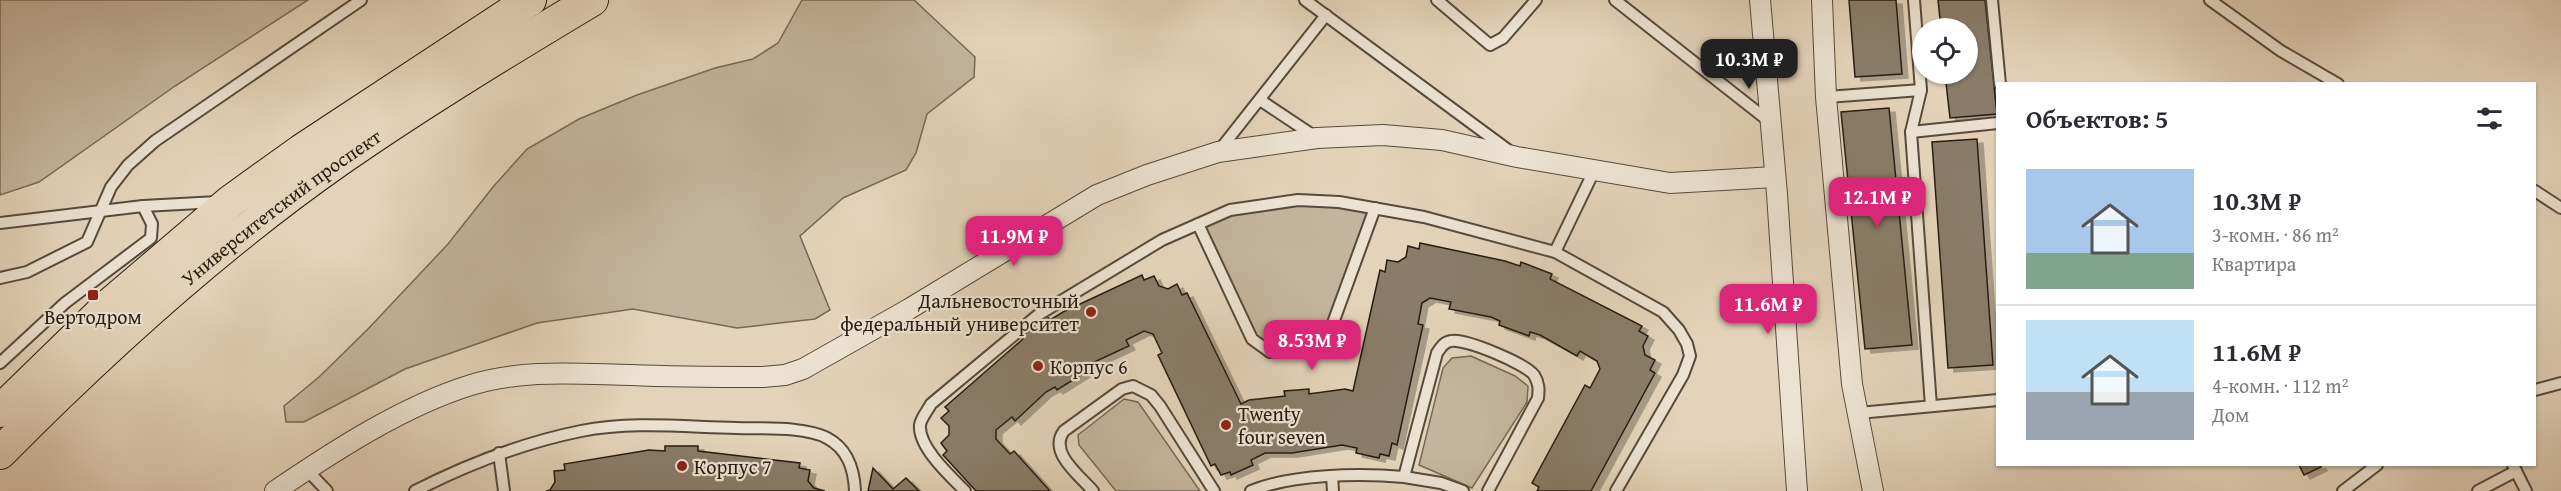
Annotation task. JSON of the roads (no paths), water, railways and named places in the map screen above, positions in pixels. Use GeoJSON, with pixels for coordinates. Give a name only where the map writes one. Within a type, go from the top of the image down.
{"type":"FeatureCollection","features":[{"type":"Feature","properties":{"kind":"main road","name":"Университетский проспект"},"geometry":{"type":"LineString","coordinates":[[0,411],[109,305],[231,201],[302,150],[530,0]]}},
{"type":"Feature","properties":{"kind":"main road","name":"Университетский проспект"},"geometry":{"type":"LineString","coordinates":[[0,453],[129,327],[251,225],[339,160],[515,46],[592,0]]}},
{"type":"Feature","properties":{"kind":"street"},"geometry":{"type":"LineString","coordinates":[[1760,0],[1797,491]]}},
{"type":"Feature","properties":{"kind":"street"},"geometry":{"type":"LineString","coordinates":[[1821,0],[1827,97],[1852,384],[1873,491]]}},
{"type":"Feature","properties":{"kind":"street"},"geometry":{"type":"LineString","coordinates":[[275,491],[307,470],[432,399],[473,384],[504,378],[555,373],[763,377],[785,375],[803,369],[909,309],[1097,195],[1218,152],[1317,138],[1383,135],[1442,140],[1517,157],[1670,183],[1775,177]]}},
{"type":"Feature","properties":{"kind":"lane"},"geometry":{"type":"LineString","coordinates":[[0,278],[27,272],[87,242],[111,187],[128,165],[155,141],[361,0]]}},
{"type":"Feature","properties":{"kind":"lane"},"geometry":{"type":"LineString","coordinates":[[1305,0],[1517,157]]}},
{"type":"Feature","properties":{"kind":"lane"},"geometry":{"type":"LineString","coordinates":[[1437,0],[1490,45],[1503,38],[1536,0]]}},
{"type":"Feature","properties":{"kind":"lane"},"geometry":{"type":"LineString","coordinates":[[1448,9],[1455,0]]}},
{"type":"Feature","properties":{"kind":"lane"},"geometry":{"type":"LineString","coordinates":[[1615,0],[1770,122]]}},
{"type":"Feature","properties":{"kind":"lane"},"geometry":{"type":"LineString","coordinates":[[1914,0],[1921,90],[1911,132],[1931,406]]}},
{"type":"Feature","properties":{"kind":"lane"},"geometry":{"type":"LineString","coordinates":[[1992,0],[2000,82]]}},
{"type":"Feature","properties":{"kind":"lane"},"geometry":{"type":"LineString","coordinates":[[2210,0],[2281,51],[2335,82]]}},
{"type":"Feature","properties":{"kind":"lane"},"geometry":{"type":"LineString","coordinates":[[1218,152],[1326,15]]}},
{"type":"Feature","properties":{"kind":"lane"},"geometry":{"type":"LineString","coordinates":[[1827,97],[1921,90]]}},
{"type":"Feature","properties":{"kind":"lane"},"geometry":{"type":"LineString","coordinates":[[1260,100],[1317,138]]}},
{"type":"Feature","properties":{"kind":"lane"},"geometry":{"type":"LineString","coordinates":[[1911,132],[1996,123]]}},
{"type":"Feature","properties":{"kind":"lane"},"geometry":{"type":"LineString","coordinates":[[1555,252],[1594,171]]}},
{"type":"Feature","properties":{"kind":"lane"},"geometry":{"type":"LineString","coordinates":[[2536,192],[2561,208]]}},
{"type":"Feature","properties":{"kind":"lane"},"geometry":{"type":"LineString","coordinates":[[965,491],[938,462],[922,440],[920,424],[931,404],[1038,315],[1162,240],[1230,210],[1298,200],[1339,202],[1424,217],[1555,252],[1663,312],[1679,330],[1687,344],[1690,356],[1683,375],[1616,491]]}},
{"type":"Feature","properties":{"kind":"lane"},"geometry":{"type":"LineString","coordinates":[[0,224],[99,211],[231,201]]}},
{"type":"Feature","properties":{"kind":"lane"},"geometry":{"type":"LineString","coordinates":[[0,363],[65,303],[151,238],[152,224],[142,207]]}},
{"type":"Feature","properties":{"kind":"lane"},"geometry":{"type":"LineString","coordinates":[[1198,224],[1252,339],[1270,352],[1316,348],[1325,343],[1329,334],[1375,208]]}},
{"type":"Feature","properties":{"kind":"lane"},"geometry":{"type":"LineString","coordinates":[[1404,477],[1437,352],[1451,341],[1465,341],[1521,365],[1533,373],[1539,385],[1538,398],[1488,491]]}},
{"type":"Feature","properties":{"kind":"lane"},"geometry":{"type":"LineString","coordinates":[[2536,390],[2561,384]]}},
{"type":"Feature","properties":{"kind":"lane"},"geometry":{"type":"LineString","coordinates":[[1093,491],[1065,460],[1058,446],[1059,438],[1064,431],[1122,389],[1133,386],[1141,388],[1155,400],[1214,491]]}},
{"type":"Feature","properties":{"kind":"lane"},"geometry":{"type":"LineString","coordinates":[[1859,412],[1996,400]]}},
{"type":"Feature","properties":{"kind":"lane"},"geometry":{"type":"LineString","coordinates":[[415,491],[462,467],[500,453],[582,431],[634,425],[802,431],[826,438],[838,448],[854,469],[855,491]]}},
{"type":"Feature","properties":{"kind":"lane"},"geometry":{"type":"LineString","coordinates":[[500,453],[504,491]]}},
{"type":"Feature","properties":{"kind":"lane"},"geometry":{"type":"LineString","coordinates":[[2343,491],[2376,466]]}},
{"type":"Feature","properties":{"kind":"lane"},"geometry":{"type":"LineString","coordinates":[[2478,491],[2514,468],[2526,491]]}},
{"type":"Feature","properties":{"kind":"lane"},"geometry":{"type":"LineString","coordinates":[[307,470],[327,491]]}},
{"type":"Feature","properties":{"kind":"lane"},"geometry":{"type":"LineString","coordinates":[[1251,491],[1286,482],[1370,474],[1442,483],[1463,491]]}},
{"type":"Feature","properties":{"kind":"lane"},"geometry":{"type":"LineString","coordinates":[[1332,476],[1333,491]]}},
{"type":"Feature","properties":{"kind":"place","name":"Вертодром"},"geometry":{"type":"Point","coordinates":[93,295]}},
{"type":"Feature","properties":{"kind":"place","name":"Дальневосточный федеральный университет"},"geometry":{"type":"Point","coordinates":[1091,312]}},
{"type":"Feature","properties":{"kind":"place","name":"Корпус 6"},"geometry":{"type":"Point","coordinates":[1038,366]}},
{"type":"Feature","properties":{"kind":"place","name":"Twenty four seven"},"geometry":{"type":"Point","coordinates":[1226,425]}},
{"type":"Feature","properties":{"kind":"place","name":"Корпус 7"},"geometry":{"type":"Point","coordinates":[682,466]}}]}
